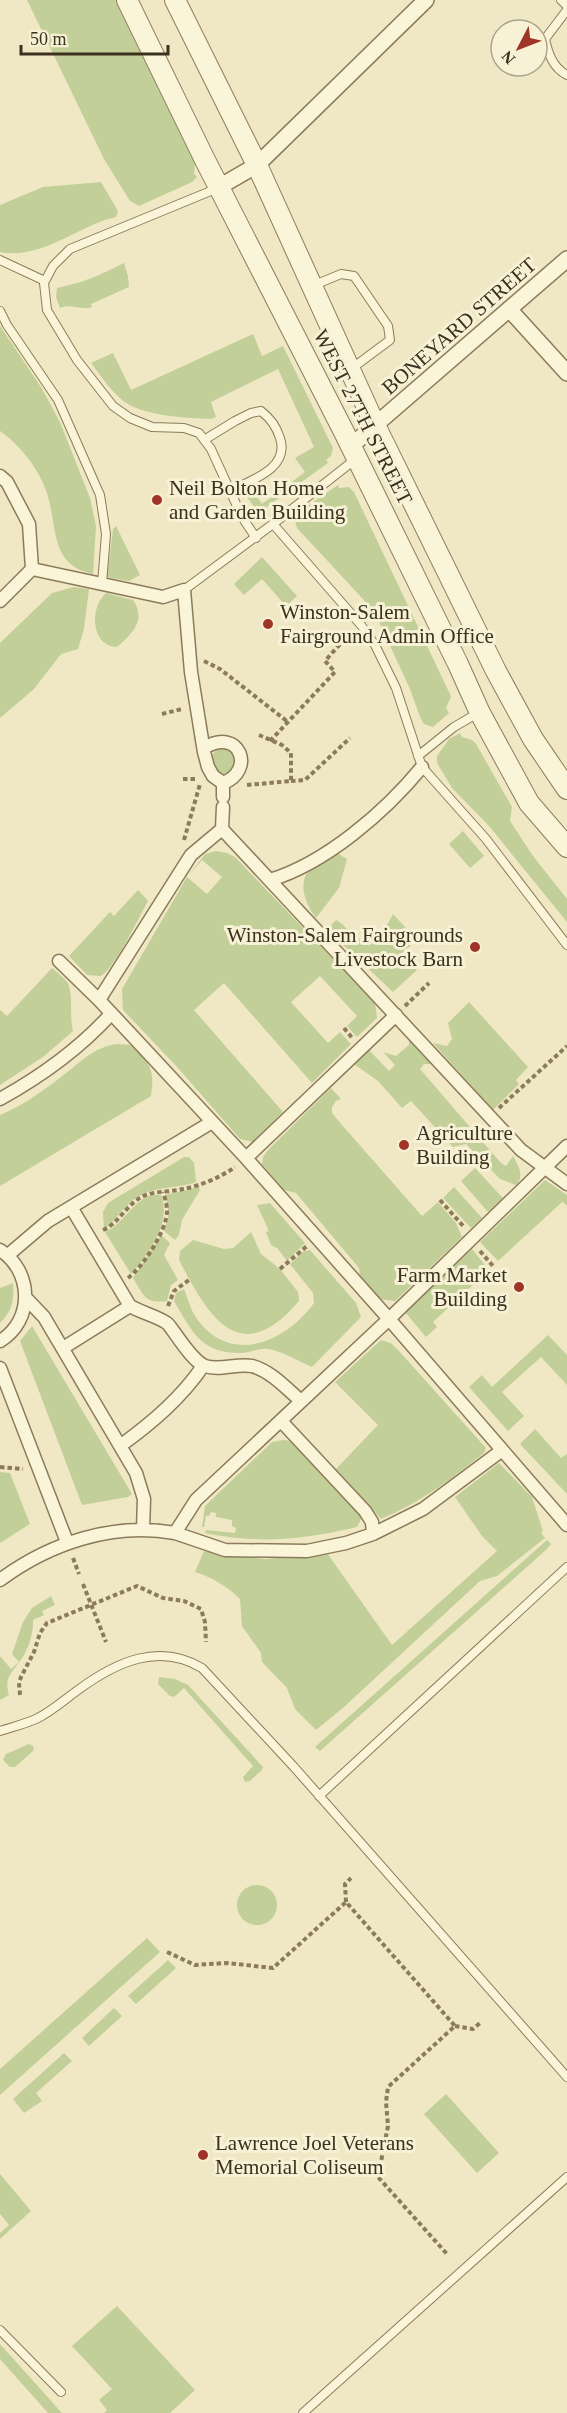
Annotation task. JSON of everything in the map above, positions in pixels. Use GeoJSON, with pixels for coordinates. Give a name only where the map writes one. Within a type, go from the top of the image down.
{"type":"FeatureCollection","features":[{"type":"Feature","properties":{"kind":"street","name":"WEST 27TH STREET"},"geometry":{"type":"LineString","coordinates":[[127,0],[354,452],[480,712],[529,803],[567,847]]}},
{"type":"Feature","properties":{"kind":"street","name":"WEST 27TH STREET"},"geometry":{"type":"LineString","coordinates":[[175,0],[256,165],[376,427],[496,670],[533,739],[567,789]]}},
{"type":"Feature","properties":{"kind":"street"},"geometry":{"type":"LineString","coordinates":[[219,187],[256,165],[426,0]]}},
{"type":"Feature","properties":{"kind":"street","name":"BONEYARD STREET"},"geometry":{"type":"LineString","coordinates":[[354,452],[376,427],[567,259]]}},
{"type":"Feature","properties":{"kind":"street"},"geometry":{"type":"LineString","coordinates":[[509,309],[567,373]]}},
{"type":"Feature","properties":{"kind":"street"},"geometry":{"type":"LineString","coordinates":[[0,476],[7,482],[29,524],[32,569],[0,601]]}},
{"type":"Feature","properties":{"kind":"street"},"geometry":{"type":"LineString","coordinates":[[32,569],[163,597],[184,590],[190,656],[207,762],[213,776],[227,781]]}},
{"type":"Feature","properties":{"kind":"street"},"geometry":{"type":"LineString","coordinates":[[204,748],[218,742],[228,742],[236,746],[241,753],[242,762],[227,781],[223,802],[222,829],[521,1150],[567,1184]]}},
{"type":"Feature","properties":{"kind":"street"},"geometry":{"type":"LineString","coordinates":[[270,880],[294,873],[360,828],[420,762]]}},
{"type":"Feature","properties":{"kind":"street"},"geometry":{"type":"LineString","coordinates":[[99,1000],[191,855],[222,829]]}},
{"type":"Feature","properties":{"kind":"street"},"geometry":{"type":"LineString","coordinates":[[59,961],[99,1000],[246,1158],[567,1525]]}},
{"type":"Feature","properties":{"kind":"street"},"geometry":{"type":"LineString","coordinates":[[0,1099],[25,1085],[70,1051],[111,1014]]}},
{"type":"Feature","properties":{"kind":"street"},"geometry":{"type":"LineString","coordinates":[[246,1158],[396,1015]]}},
{"type":"Feature","properties":{"kind":"street"},"geometry":{"type":"LineString","coordinates":[[0,1341],[7,1337],[19,1323],[25,1306],[25,1287],[19,1270],[4,1253],[48,1221],[212,1122]]}},
{"type":"Feature","properties":{"kind":"street"},"geometry":{"type":"LineString","coordinates":[[175,1533],[196,1500],[389,1319],[567,1146]]}},
{"type":"Feature","properties":{"kind":"street"},"geometry":{"type":"LineString","coordinates":[[71,1207],[130,1306],[166,1322],[203,1365],[226,1368],[251,1366],[272,1375],[301,1401]]}},
{"type":"Feature","properties":{"kind":"street"},"geometry":{"type":"LineString","coordinates":[[25,1297],[44,1317],[136,1473],[144,1499],[143,1530]]}},
{"type":"Feature","properties":{"kind":"street"},"geometry":{"type":"LineString","coordinates":[[63,1348],[130,1306]]}},
{"type":"Feature","properties":{"kind":"street"},"geometry":{"type":"LineString","coordinates":[[120,1446],[185,1392],[203,1365]]}},
{"type":"Feature","properties":{"kind":"street"},"geometry":{"type":"LineString","coordinates":[[0,1368],[67,1542]]}},
{"type":"Feature","properties":{"kind":"street"},"geometry":{"type":"LineString","coordinates":[[280,1421],[365,1511],[372,1522],[374,1534]]}},
{"type":"Feature","properties":{"kind":"street"},"geometry":{"type":"LineString","coordinates":[[0,1580],[18,1567],[67,1542],[94,1535],[154,1529],[175,1533],[225,1550],[307,1551],[374,1534],[423,1509],[458,1486],[501,1451]]}},
{"type":"Feature","properties":{"kind":"lane"},"geometry":{"type":"LineString","coordinates":[[561,0],[567,8],[545,39],[549,56],[563,74],[567,75]]}},
{"type":"Feature","properties":{"kind":"lane"},"geometry":{"type":"LineString","coordinates":[[219,187],[70,249],[53,266],[45,281],[47,310],[76,360],[113,406],[130,418],[152,427],[184,428],[199,433],[211,448],[230,491],[256,538]]}},
{"type":"Feature","properties":{"kind":"lane"},"geometry":{"type":"LineString","coordinates":[[0,260],[45,281]]}},
{"type":"Feature","properties":{"kind":"lane"},"geometry":{"type":"LineString","coordinates":[[312,286],[341,274],[354,276],[388,326],[390,340],[350,370]]}},
{"type":"Feature","properties":{"kind":"lane"},"geometry":{"type":"LineString","coordinates":[[0,311],[58,400],[99,495],[106,534],[102,584]]}},
{"type":"Feature","properties":{"kind":"lane"},"geometry":{"type":"LineString","coordinates":[[204,440],[251,413],[261,411],[273,421],[283,453],[278,462],[230,491]]}},
{"type":"Feature","properties":{"kind":"lane"},"geometry":{"type":"LineString","coordinates":[[184,590],[256,538],[354,452]]}},
{"type":"Feature","properties":{"kind":"lane"},"geometry":{"type":"LineString","coordinates":[[273,524],[361,625],[375,645],[396,688],[420,762],[486,839],[567,945]]}},
{"type":"Feature","properties":{"kind":"lane"},"geometry":{"type":"LineString","coordinates":[[420,762],[454,727],[480,712]]}},
{"type":"Feature","properties":{"kind":"lane"},"geometry":{"type":"LineString","coordinates":[[319,1796],[567,1567]]}},
{"type":"Feature","properties":{"kind":"lane"},"geometry":{"type":"LineString","coordinates":[[0,1731],[35,1719],[98,1676],[137,1659],[172,1655],[187,1659],[202,1668],[319,1796],[567,2076]]}},
{"type":"Feature","properties":{"kind":"lane"},"geometry":{"type":"LineString","coordinates":[[303,2413],[567,2177]]}},
{"type":"Feature","properties":{"kind":"lane"},"geometry":{"type":"LineString","coordinates":[[0,2330],[61,2392]]}},
{"type":"Feature","properties":{"kind":"path"},"geometry":{"type":"LineString","coordinates":[[270,741],[335,672],[325,661],[342,643]]}},
{"type":"Feature","properties":{"kind":"path"},"geometry":{"type":"LineString","coordinates":[[190,656],[220,669],[288,722]]}},
{"type":"Feature","properties":{"kind":"path"},"geometry":{"type":"LineString","coordinates":[[259,735],[282,744],[291,753],[291,781]]}},
{"type":"Feature","properties":{"kind":"path"},"geometry":{"type":"LineString","coordinates":[[227,781],[237,786],[305,780],[351,738]]}},
{"type":"Feature","properties":{"kind":"path"},"geometry":{"type":"LineString","coordinates":[[185,864],[182,853],[185,834],[207,762]]}},
{"type":"Feature","properties":{"kind":"path"},"geometry":{"type":"LineString","coordinates":[[183,779],[201,780]]}},
{"type":"Feature","properties":{"kind":"path"},"geometry":{"type":"LineString","coordinates":[[396,1015],[429,983]]}},
{"type":"Feature","properties":{"kind":"path"},"geometry":{"type":"LineString","coordinates":[[490,1116],[567,1046]]}},
{"type":"Feature","properties":{"kind":"path"},"geometry":{"type":"LineString","coordinates":[[88,1237],[111,1227],[136,1200],[147,1194],[184,1189],[227,1173],[246,1158]]}},
{"type":"Feature","properties":{"kind":"path"},"geometry":{"type":"LineString","coordinates":[[118,1286],[134,1273],[161,1231],[167,1211],[163,1192]]}},
{"type":"Feature","properties":{"kind":"path"},"geometry":{"type":"LineString","coordinates":[[280,1269],[317,1238]]}},
{"type":"Feature","properties":{"kind":"path"},"geometry":{"type":"LineString","coordinates":[[166,1322],[174,1291],[189,1280]]}},
{"type":"Feature","properties":{"kind":"path"},"geometry":{"type":"LineString","coordinates":[[83,1584],[106,1642]]}},
{"type":"Feature","properties":{"kind":"path"},"geometry":{"type":"LineString","coordinates":[[20,1695],[21,1677],[47,1623],[136,1586],[145,1588],[163,1598],[184,1601],[201,1609],[206,1622],[206,1642]]}},
{"type":"Feature","properties":{"kind":"path"},"geometry":{"type":"LineString","coordinates":[[351,1878],[345,1884],[346,1902],[454,2026],[474,2029],[482,2022]]}},
{"type":"Feature","properties":{"kind":"path"},"geometry":{"type":"LineString","coordinates":[[167,1952],[195,1965],[227,1963],[273,1968],[346,1902]]}},
{"type":"Feature","properties":{"kind":"path"},"geometry":{"type":"LineString","coordinates":[[447,2254],[378,2177],[388,2126],[386,2102],[388,2087],[454,2026]]}},
{"type":"Feature","properties":{"kind":"green space"},"geometry":{"type":"Polygon","coordinates":[[[27,0],[118,0],[195,164],[194,174],[197,177],[192,182],[139,206],[130,201],[104,159],[27,0]]]}},
{"type":"Feature","properties":{"kind":"green space"},"geometry":{"type":"Polygon","coordinates":[[[101,182],[118,211],[116,217],[45,247],[15,253],[0,252],[0,205],[43,187],[101,182]]]}},
{"type":"Feature","properties":{"kind":"green space"},"geometry":{"type":"Polygon","coordinates":[[[124,263],[129,287],[91,304],[92,307],[60,308],[56,297],[57,288],[91,278],[124,263]]]}},
{"type":"Feature","properties":{"kind":"green space"},"geometry":{"type":"Polygon","coordinates":[[[0,326],[41,387],[60,422],[90,498],[96,526],[93,574],[79,569],[62,553],[47,493],[39,475],[22,450],[0,431],[0,326]]]}},
{"type":"Feature","properties":{"kind":"green space"},"geometry":{"type":"Polygon","coordinates":[[[253,334],[262,356],[283,346],[333,448],[331,456],[326,460],[328,463],[261,511],[255,508],[247,497],[250,492],[254,493],[262,504],[305,472],[295,458],[314,447],[278,369],[211,402],[216,417],[210,419],[168,416],[136,408],[117,396],[91,363],[113,353],[131,390],[253,334]]]}},
{"type":"Feature","properties":{"kind":"green space"},"geometry":{"type":"Polygon","coordinates":[[[338,485],[339,488],[349,487],[354,492],[451,697],[446,708],[449,713],[433,727],[424,724],[420,717],[410,689],[374,611],[297,528],[295,521],[300,511],[338,485]]]}},
{"type":"Feature","properties":{"kind":"green space"},"geometry":{"type":"Polygon","coordinates":[[[116,526],[140,575],[129,581],[107,577],[113,529],[116,526]]]}},
{"type":"Feature","properties":{"kind":"green space"},"geometry":{"type":"Polygon","coordinates":[[[262,557],[297,596],[286,606],[262,579],[244,595],[234,584],[262,557]]]}},
{"type":"Feature","properties":{"kind":"green space"},"geometry":{"type":"Polygon","coordinates":[[[74,587],[89,589],[84,629],[78,649],[61,654],[34,689],[0,718],[0,643],[52,593],[74,587]]]}},
{"type":"Feature","properties":{"kind":"green space"},"geometry":{"type":"Polygon","coordinates":[[[106,593],[133,600],[139,614],[132,632],[117,647],[108,645],[102,640],[95,625],[97,608],[106,593]]]}},
{"type":"Feature","properties":{"kind":"green space"},"geometry":{"type":"Polygon","coordinates":[[[460,733],[462,737],[476,744],[512,807],[510,821],[533,856],[567,899],[567,922],[489,826],[452,788],[437,763],[437,756],[449,739],[460,733]]]}},
{"type":"Feature","properties":{"kind":"green space"},"geometry":{"type":"Polygon","coordinates":[[[224,748],[233,752],[237,761],[233,770],[224,774],[215,770],[211,761],[215,752],[224,748]]]}},
{"type":"Feature","properties":{"kind":"green space"},"geometry":{"type":"Polygon","coordinates":[[[463,831],[484,856],[470,868],[449,844],[463,831]]]}},
{"type":"Feature","properties":{"kind":"green space"},"geometry":{"type":"Polygon","coordinates":[[[216,851],[235,857],[375,1003],[377,1018],[357,1037],[347,1026],[357,1016],[320,976],[291,1002],[328,1043],[340,1032],[351,1044],[312,1083],[224,983],[194,1010],[283,1112],[253,1142],[240,1139],[123,1010],[122,989],[187,877],[207,894],[222,877],[202,860],[188,876],[205,854],[216,851]]]}},
{"type":"Feature","properties":{"kind":"green space"},"geometry":{"type":"Polygon","coordinates":[[[337,853],[347,859],[339,888],[316,918],[304,894],[304,880],[311,868],[337,853]]]}},
{"type":"Feature","properties":{"kind":"green space"},"geometry":{"type":"Polygon","coordinates":[[[138,890],[148,901],[120,953],[101,976],[87,975],[69,956],[110,912],[114,916],[138,890]]]}},
{"type":"Feature","properties":{"kind":"green space"},"geometry":{"type":"Polygon","coordinates":[[[393,914],[417,940],[402,953],[417,970],[393,992],[324,927],[330,926],[336,920],[361,940],[373,939],[387,925],[393,914]]]}},
{"type":"Feature","properties":{"kind":"green space"},"geometry":{"type":"Polygon","coordinates":[[[52,968],[69,986],[73,1031],[43,1057],[0,1085],[0,1010],[7,1016],[52,968]]]}},
{"type":"Feature","properties":{"kind":"green space"},"geometry":{"type":"Polygon","coordinates":[[[469,1002],[528,1067],[516,1080],[519,1084],[493,1110],[433,1043],[447,1046],[452,1039],[448,1023],[469,1002]]]}},
{"type":"Feature","properties":{"kind":"green space"},"geometry":{"type":"Polygon","coordinates":[[[409,1040],[431,1064],[424,1064],[420,1069],[501,1163],[506,1166],[513,1156],[520,1174],[516,1185],[500,1179],[466,1144],[453,1147],[411,1101],[402,1108],[378,1081],[354,1064],[369,1050],[389,1071],[395,1065],[383,1052],[396,1056],[409,1045],[409,1040]]]}},
{"type":"Feature","properties":{"kind":"green space"},"geometry":{"type":"Polygon","coordinates":[[[117,1044],[132,1045],[147,1063],[152,1079],[151,1096],[0,1186],[0,1115],[37,1095],[92,1053],[117,1044]]]}},
{"type":"Feature","properties":{"kind":"green space"},"geometry":{"type":"Polygon","coordinates":[[[331,1088],[341,1099],[336,1101],[332,1107],[332,1113],[422,1216],[438,1202],[456,1223],[462,1237],[395,1301],[378,1299],[360,1279],[359,1268],[296,1193],[284,1190],[262,1164],[263,1157],[268,1150],[331,1088]]]}},
{"type":"Feature","properties":{"kind":"green space"},"geometry":{"type":"Polygon","coordinates":[[[184,1157],[189,1157],[194,1163],[196,1182],[143,1194],[128,1204],[109,1226],[104,1228],[103,1212],[108,1203],[184,1157]]]}},
{"type":"Feature","properties":{"kind":"green space"},"geometry":{"type":"Polygon","coordinates":[[[475,1168],[503,1198],[488,1212],[461,1181],[475,1168]]]}},
{"type":"Feature","properties":{"kind":"green space"},"geometry":{"type":"Polygon","coordinates":[[[545,1180],[567,1195],[567,1206],[561,1203],[498,1261],[480,1242],[545,1180]]]}},
{"type":"Feature","properties":{"kind":"green space"},"geometry":{"type":"Polygon","coordinates":[[[199,1187],[200,1190],[182,1220],[179,1235],[175,1240],[164,1231],[169,1214],[165,1195],[199,1187]]]}},
{"type":"Feature","properties":{"kind":"green space"},"geometry":{"type":"Polygon","coordinates":[[[454,1187],[482,1218],[471,1228],[443,1198],[454,1187]]]}},
{"type":"Feature","properties":{"kind":"green space"},"geometry":{"type":"Polygon","coordinates":[[[152,1195],[161,1195],[164,1205],[161,1227],[145,1257],[131,1274],[105,1232],[117,1224],[138,1203],[152,1195]]]}},
{"type":"Feature","properties":{"kind":"green space"},"geometry":{"type":"Polygon","coordinates":[[[270,1203],[305,1243],[287,1261],[277,1248],[271,1245],[266,1232],[269,1231],[257,1205],[270,1203]]]}},
{"type":"Feature","properties":{"kind":"green space"},"geometry":{"type":"Polygon","coordinates":[[[251,1232],[261,1254],[280,1269],[298,1292],[299,1301],[278,1321],[260,1332],[243,1334],[228,1328],[215,1317],[202,1301],[179,1260],[180,1251],[193,1240],[224,1249],[233,1248],[251,1232]]]}},
{"type":"Feature","properties":{"kind":"green space"},"geometry":{"type":"Polygon","coordinates":[[[161,1235],[170,1243],[164,1255],[178,1280],[171,1285],[167,1301],[159,1302],[145,1297],[133,1278],[161,1235]]]}},
{"type":"Feature","properties":{"kind":"green space"},"geometry":{"type":"Polygon","coordinates":[[[472,1249],[489,1270],[433,1322],[437,1327],[426,1337],[405,1312],[472,1249]]]}},
{"type":"Feature","properties":{"kind":"green space"},"geometry":{"type":"Polygon","coordinates":[[[310,1250],[356,1303],[361,1317],[312,1367],[268,1349],[240,1353],[215,1349],[192,1331],[174,1301],[176,1293],[184,1289],[197,1319],[211,1333],[226,1342],[242,1345],[274,1338],[289,1329],[314,1303],[313,1293],[290,1264],[304,1251],[310,1250]]]}},
{"type":"Feature","properties":{"kind":"green space"},"geometry":{"type":"Polygon","coordinates":[[[13,1283],[12,1304],[8,1314],[0,1323],[0,1288],[13,1283]]]}},
{"type":"Feature","properties":{"kind":"green space"},"geometry":{"type":"Polygon","coordinates":[[[32,1326],[132,1494],[128,1497],[82,1505],[20,1341],[32,1326]]]}},
{"type":"Feature","properties":{"kind":"green space"},"geometry":{"type":"Polygon","coordinates":[[[548,1335],[567,1355],[567,1385],[541,1357],[502,1392],[524,1416],[508,1431],[469,1387],[482,1375],[492,1387],[548,1335]]]}},
{"type":"Feature","properties":{"kind":"green space"},"geometry":{"type":"Polygon","coordinates":[[[381,1340],[391,1343],[399,1351],[486,1448],[484,1453],[435,1489],[381,1519],[336,1469],[378,1425],[335,1382],[381,1340]]]}},
{"type":"Feature","properties":{"kind":"green space"},"geometry":{"type":"Polygon","coordinates":[[[535,1429],[561,1458],[567,1454],[567,1494],[520,1444],[535,1429]]]}},
{"type":"Feature","properties":{"kind":"green space"},"geometry":{"type":"Polygon","coordinates":[[[293,1441],[360,1514],[361,1519],[357,1527],[300,1538],[281,1539],[244,1539],[205,1533],[206,1530],[235,1533],[236,1528],[232,1526],[232,1520],[216,1517],[216,1513],[211,1512],[209,1516],[206,1516],[204,1527],[202,1527],[205,1506],[272,1442],[293,1441]]]}},
{"type":"Feature","properties":{"kind":"green space"},"geometry":{"type":"Polygon","coordinates":[[[499,1463],[532,1497],[543,1531],[541,1533],[545,1538],[497,1576],[480,1581],[344,1707],[316,1730],[295,1709],[287,1688],[262,1662],[261,1653],[242,1626],[240,1599],[219,1583],[195,1572],[204,1551],[266,1559],[327,1553],[392,1645],[497,1551],[482,1536],[455,1497],[499,1463]]]}},
{"type":"Feature","properties":{"kind":"green space"},"geometry":{"type":"Polygon","coordinates":[[[0,1472],[10,1473],[30,1524],[0,1543],[0,1472]]]}},
{"type":"Feature","properties":{"kind":"green space"},"geometry":{"type":"Polygon","coordinates":[[[547,1540],[551,1544],[547,1549],[320,1751],[315,1747],[547,1540]]]}},
{"type":"Feature","properties":{"kind":"green space"},"geometry":{"type":"Polygon","coordinates":[[[51,1596],[55,1605],[42,1611],[44,1615],[33,1620],[33,1630],[28,1647],[23,1657],[11,1673],[8,1680],[9,1695],[0,1700],[0,1656],[11,1669],[19,1662],[12,1654],[23,1622],[32,1608],[51,1596]]]}},
{"type":"Feature","properties":{"kind":"green space"},"geometry":{"type":"Polygon","coordinates":[[[159,1677],[175,1679],[188,1685],[263,1767],[262,1770],[250,1781],[245,1782],[243,1777],[253,1766],[184,1688],[174,1697],[170,1696],[158,1684],[159,1677]]]}},
{"type":"Feature","properties":{"kind":"green space"},"geometry":{"type":"Polygon","coordinates":[[[29,1744],[34,1750],[15,1767],[10,1767],[3,1760],[6,1754],[29,1744]]]}},
{"type":"Feature","properties":{"kind":"green space"},"geometry":{"type":"Polygon","coordinates":[[[257,1885],[265,1886],[271,1891],[276,1897],[276,1913],[271,1919],[265,1924],[257,1925],[249,1924],[243,1919],[238,1913],[237,1905],[238,1897],[243,1891],[249,1886],[257,1885]]]}},
{"type":"Feature","properties":{"kind":"green space"},"geometry":{"type":"Polygon","coordinates":[[[147,1938],[160,1952],[0,2095],[0,2069],[147,1938]]]}},
{"type":"Feature","properties":{"kind":"green space"},"geometry":{"type":"Polygon","coordinates":[[[168,1960],[176,1968],[136,2004],[128,1996],[168,1960]]]}},
{"type":"Feature","properties":{"kind":"green space"},"geometry":{"type":"Polygon","coordinates":[[[114,2008],[122,2016],[89,2046],[82,2038],[114,2008]]]}},
{"type":"Feature","properties":{"kind":"green space"},"geometry":{"type":"Polygon","coordinates":[[[64,2053],[72,2061],[36,2093],[42,2101],[24,2113],[13,2099],[64,2053]]]}},
{"type":"Feature","properties":{"kind":"green space"},"geometry":{"type":"Polygon","coordinates":[[[446,2094],[499,2153],[477,2173],[424,2114],[446,2094]]]}},
{"type":"Feature","properties":{"kind":"green space"},"geometry":{"type":"Polygon","coordinates":[[[0,2174],[31,2211],[0,2239],[0,2233],[9,2225],[0,2214],[0,2174]]]}},
{"type":"Feature","properties":{"kind":"green space"},"geometry":{"type":"Polygon","coordinates":[[[117,2306],[195,2390],[170,2413],[104,2413],[107,2410],[99,2400],[112,2389],[72,2346],[117,2306]]]}},
{"type":"Feature","properties":{"kind":"green space"},"geometry":{"type":"Polygon","coordinates":[[[0,2344],[62,2413],[48,2413],[0,2359],[0,2344]]]}},
{"type":"Feature","properties":{"kind":"place","name":"Neil Bolton Home and Garden Building"},"geometry":{"type":"Point","coordinates":[157,500]}},
{"type":"Feature","properties":{"kind":"place","name":"Winston-Salem Fairground Admin Office"},"geometry":{"type":"Point","coordinates":[268,624]}},
{"type":"Feature","properties":{"kind":"place","name":"Winston-Salem Fairgrounds Livestock Barn"},"geometry":{"type":"Point","coordinates":[475,947]}},
{"type":"Feature","properties":{"kind":"place","name":"Agriculture Building"},"geometry":{"type":"Point","coordinates":[404,1145]}},
{"type":"Feature","properties":{"kind":"place","name":"Farm Market Building"},"geometry":{"type":"Point","coordinates":[519,1287]}},
{"type":"Feature","properties":{"kind":"place","name":"Lawrence Joel Veterans Memorial Coliseum"},"geometry":{"type":"Point","coordinates":[203,2155]}}]}
